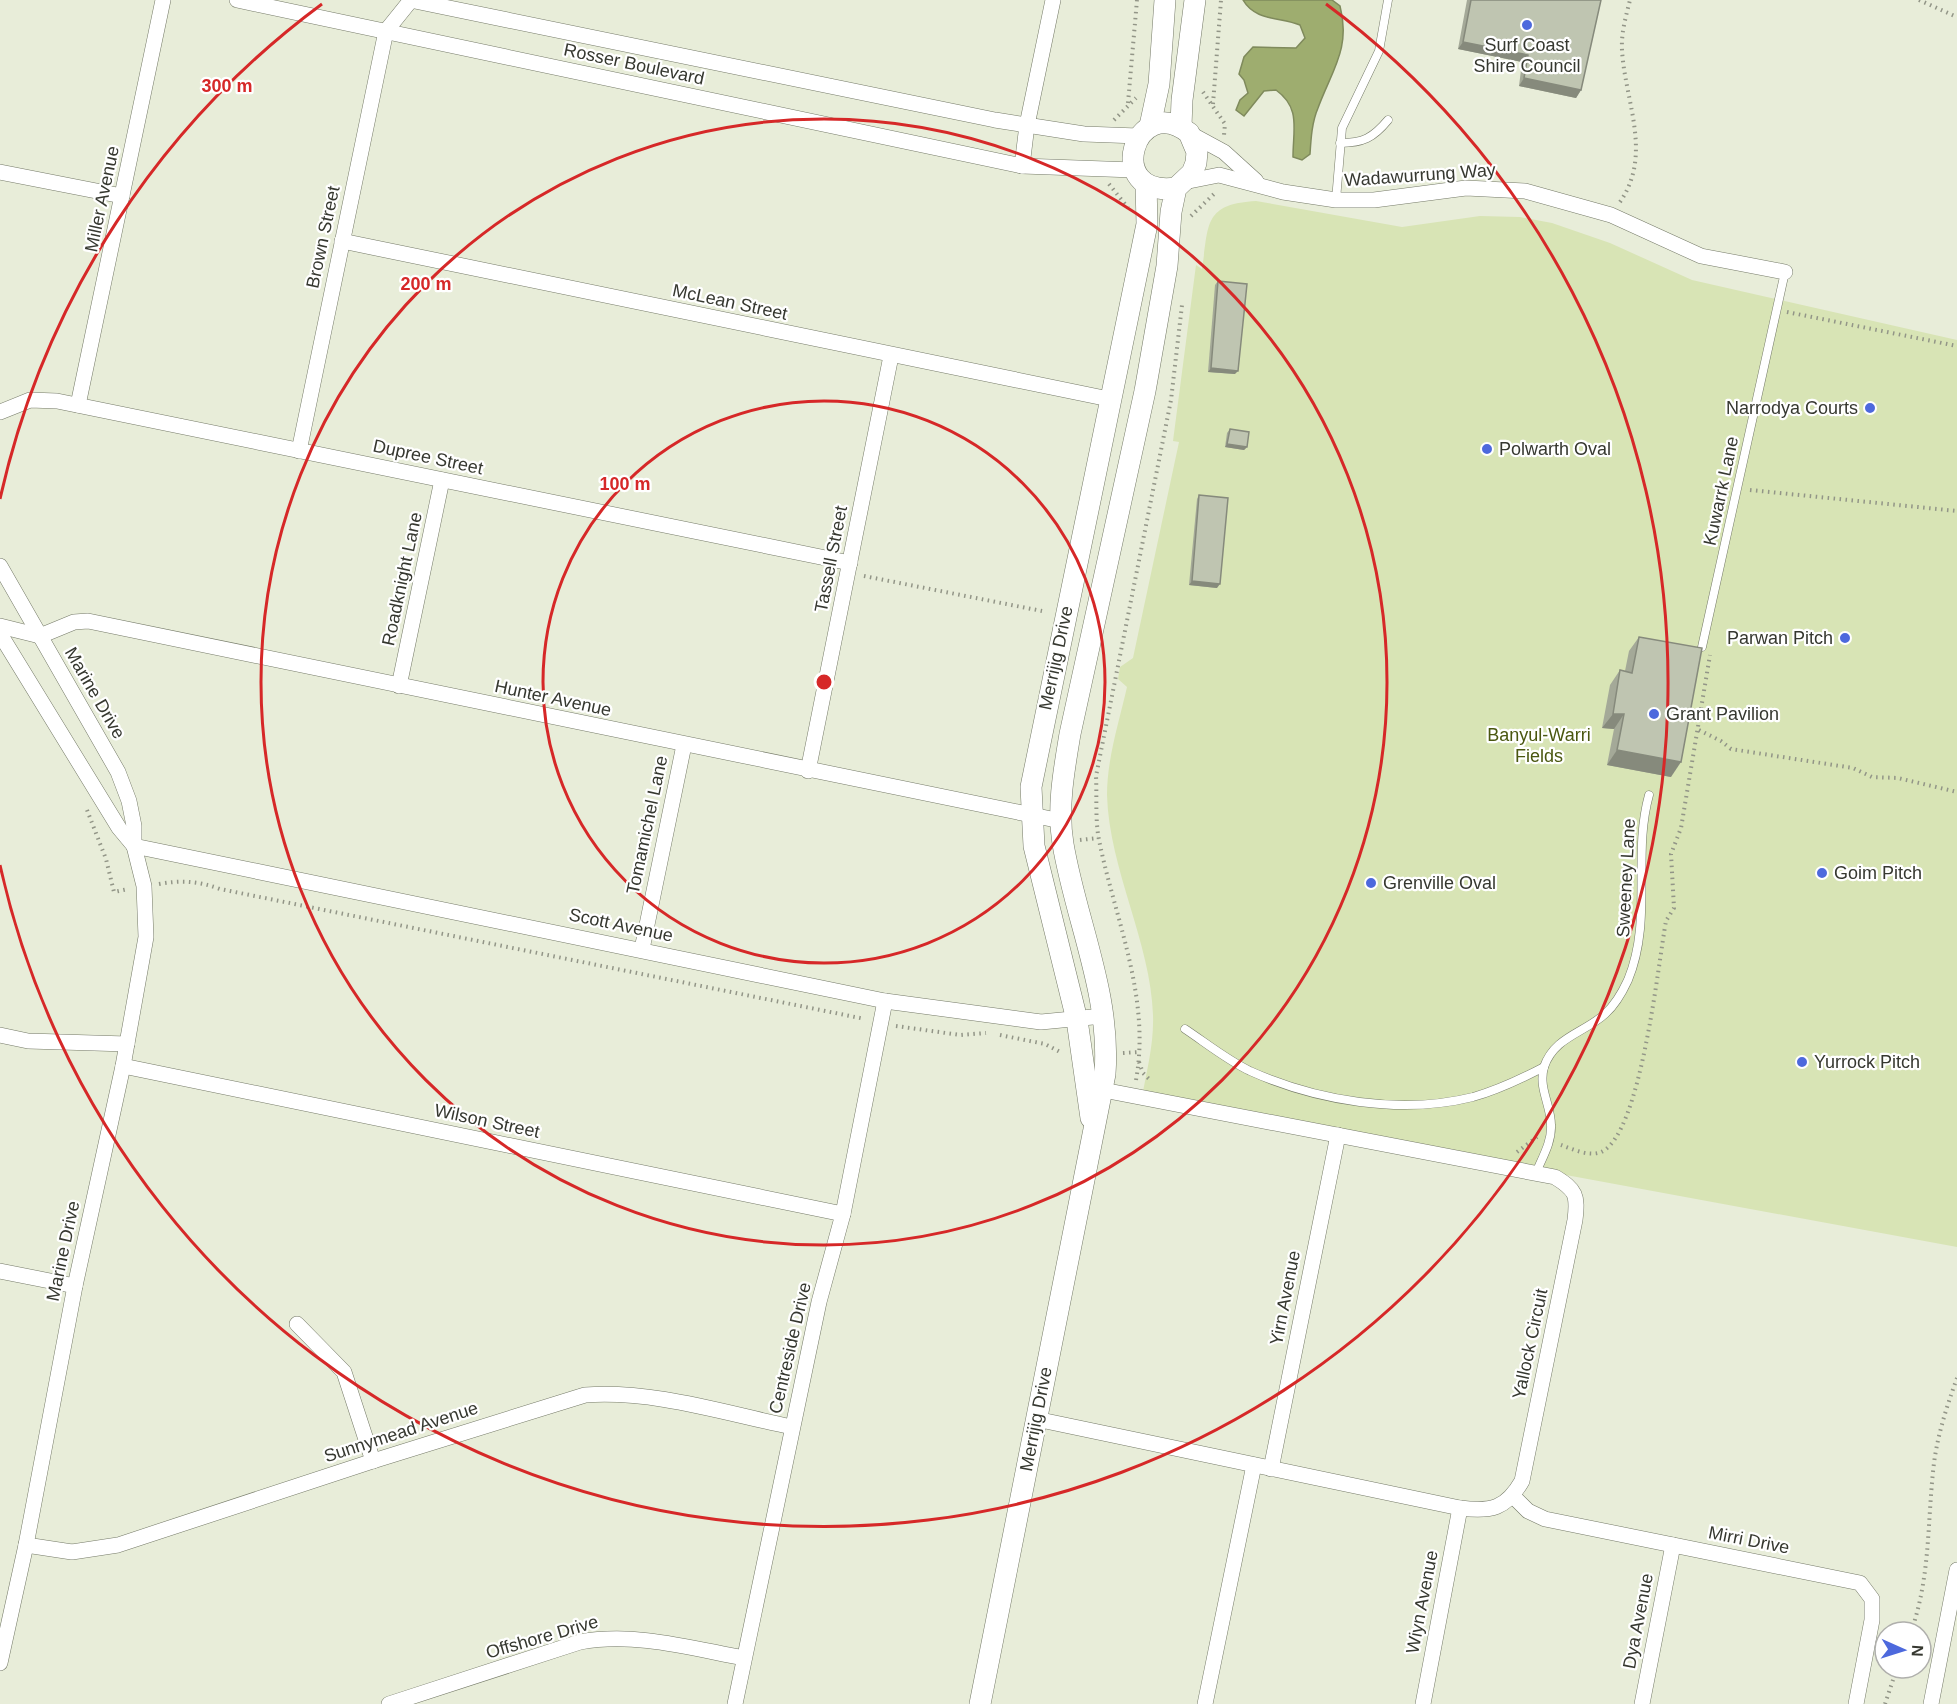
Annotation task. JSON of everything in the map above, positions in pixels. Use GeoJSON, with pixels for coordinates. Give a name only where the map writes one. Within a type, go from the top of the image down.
{"type":"FeatureCollection","features":[{"type":"Feature","properties":{"kind":"street","name":"Miller Avenue"},"geometry":{"type":"LineString","coordinates":[[78,405],[163,0]]}},
{"type":"Feature","properties":{"kind":"street","name":"Rosser Boulevard"},"geometry":{"type":"LineString","coordinates":[[237,0],[1022,166],[1140,177]]}},
{"type":"Feature","properties":{"kind":"street"},"geometry":{"type":"LineString","coordinates":[[386,31],[411,0]]}},
{"type":"Feature","properties":{"kind":"street","name":"Rosser Boulevard"},"geometry":{"type":"LineString","coordinates":[[411,0],[1027,125],[1093,135],[1144,131]]}},
{"type":"Feature","properties":{"kind":"street"},"geometry":{"type":"LineString","coordinates":[[1022,166],[1027,125],[1053,0]]}},
{"type":"Feature","properties":{"kind":"street","name":"Merrijig Drive"},"geometry":{"type":"LineString","coordinates":[[1092,1133],[1077,1020],[1042,888],[1031,815],[1034,764],[1147,224],[1134,147],[1144,131],[1159,84],[1165,0]]}},
{"type":"Feature","properties":{"kind":"street","name":"Merrijig Drive"},"geometry":{"type":"LineString","coordinates":[[980,1704],[1092,1133],[1103,1090],[1107,1059],[1104,1016],[1096,969],[1063,843],[1062,781],[1070,734],[1145,392],[1167,266],[1171,212],[1180,185],[1196,163],[1197,152],[1185,129],[1182,100],[1195,0]]}},
{"type":"Feature","properties":{"kind":"street","name":"Brown Street"},"geometry":{"type":"LineString","coordinates":[[299,451],[386,31]]}},
{"type":"Feature","properties":{"kind":"street"},"geometry":{"type":"LineString","coordinates":[[1144,131],[1163,123],[1185,129]]}},
{"type":"Feature","properties":{"kind":"street","name":"Wadawurrung Way"},"geometry":{"type":"LineString","coordinates":[[1185,129],[1224,152],[1261,184]]}},
{"type":"Feature","properties":{"kind":"street"},"geometry":{"type":"LineString","coordinates":[[0,172],[122,196]]}},
{"type":"Feature","properties":{"kind":"street","name":"Wadawurrung Way"},"geometry":{"type":"LineString","coordinates":[[1180,185],[1219,175],[1261,184],[1283,192],[1336,200],[1374,200],[1435,190],[1496,188],[1561,199],[1611,215],[1701,256],[1785,272]]}},
{"type":"Feature","properties":{"kind":"street"},"geometry":{"type":"LineString","coordinates":[[1140,177],[1155,188],[1180,185]]}},
{"type":"Feature","properties":{"kind":"street","name":"McLean Street"},"geometry":{"type":"LineString","coordinates":[[342,241],[891,356],[1109,399]]}},
{"type":"Feature","properties":{"kind":"street","name":"Tassell Street"},"geometry":{"type":"LineString","coordinates":[[808,771],[891,356]]}},
{"type":"Feature","properties":{"kind":"street","name":"Dupree Street"},"geometry":{"type":"LineString","coordinates":[[0,412],[30,400],[47,399],[442,480],[849,568]]}},
{"type":"Feature","properties":{"kind":"street","name":"Roadknight Lane"},"geometry":{"type":"LineString","coordinates":[[399,686],[442,480]]}},
{"type":"Feature","properties":{"kind":"street","name":"Marine Drive"},"geometry":{"type":"LineString","coordinates":[[0,566],[118,772],[129,801],[134,826],[134,846],[143,879],[146,937],[123,1066],[75,1286],[26,1545],[0,1663]]}},
{"type":"Feature","properties":{"kind":"street","name":"Hunter Avenue"},"geometry":{"type":"LineString","coordinates":[[40,636],[74,622],[88,621],[808,771],[1061,821]]}},
{"type":"Feature","properties":{"kind":"street"},"geometry":{"type":"LineString","coordinates":[[0,627],[40,636]]}},
{"type":"Feature","properties":{"kind":"street","name":"Marine Drive"},"geometry":{"type":"LineString","coordinates":[[0,634],[119,828],[134,846]]}},
{"type":"Feature","properties":{"kind":"street","name":"Tomamichel Lane"},"geometry":{"type":"LineString","coordinates":[[642,949],[684,745]]}},
{"type":"Feature","properties":{"kind":"street","name":"Scott Avenue"},"geometry":{"type":"LineString","coordinates":[[134,846],[642,949],[885,1001],[1041,1022],[1104,1016]]}},
{"type":"Feature","properties":{"kind":"street","name":"Centreside Drive"},"geometry":{"type":"LineString","coordinates":[[735,1704],[819,1302],[843,1214],[885,1001]]}},
{"type":"Feature","properties":{"kind":"street"},"geometry":{"type":"LineString","coordinates":[[0,1035],[28,1041],[127,1044]]}},
{"type":"Feature","properties":{"kind":"street","name":"Wilson Street"},"geometry":{"type":"LineString","coordinates":[[123,1066],[843,1214]]}},
{"type":"Feature","properties":{"kind":"street","name":"Yallock Circuit"},"geometry":{"type":"LineString","coordinates":[[1103,1090],[1536,1173],[1555,1177],[1572,1187],[1578,1202],[1522,1480],[1513,1496]]}},
{"type":"Feature","properties":{"kind":"street","name":"Yirn Avenue"},"geometry":{"type":"LineString","coordinates":[[1271,1469],[1338,1135]]}},
{"type":"Feature","properties":{"kind":"street"},"geometry":{"type":"LineString","coordinates":[[0,1271],[75,1286]]}},
{"type":"Feature","properties":{"kind":"street"},"geometry":{"type":"LineString","coordinates":[[297,1324],[344,1372],[373,1461]]}},
{"type":"Feature","properties":{"kind":"street","name":"Sunnymead Avenue"},"geometry":{"type":"LineString","coordinates":[[26,1545],[72,1552],[118,1545],[373,1461],[585,1395],[618,1393],[653,1398],[792,1428]]}},
{"type":"Feature","properties":{"kind":"street"},"geometry":{"type":"LineString","coordinates":[[1036,1419],[1460,1508],[1496,1508],[1513,1496]]}},
{"type":"Feature","properties":{"kind":"street"},"geometry":{"type":"LineString","coordinates":[[1205,1704],[1254,1465]]}},
{"type":"Feature","properties":{"kind":"street","name":"Mirri Drive"},"geometry":{"type":"LineString","coordinates":[[1513,1496],[1528,1511],[1545,1519],[1860,1583],[1872,1599],[1872,1620],[1856,1704]]}},
{"type":"Feature","properties":{"kind":"street","name":"Wiyn Avenue"},"geometry":{"type":"LineString","coordinates":[[1423,1704],[1460,1508]]}},
{"type":"Feature","properties":{"kind":"street","name":"Dya Avenue"},"geometry":{"type":"LineString","coordinates":[[1642,1704],[1673,1545]]}},
{"type":"Feature","properties":{"kind":"street"},"geometry":{"type":"LineString","coordinates":[[1931,1704],[1957,1570]]}},
{"type":"Feature","properties":{"kind":"street","name":"Offshore Drive"},"geometry":{"type":"LineString","coordinates":[[389,1704],[580,1642],[604,1638],[634,1638],[744,1658]]}},
{"type":"Feature","properties":{"kind":"lane"},"geometry":{"type":"LineString","coordinates":[[1336,200],[1340,143],[1348,112],[1379,51],[1388,0]]}},
{"type":"Feature","properties":{"kind":"lane"},"geometry":{"type":"LineString","coordinates":[[1340,143],[1358,143],[1369,139],[1388,120]]}},
{"type":"Feature","properties":{"kind":"lane","name":"Kuwarrk Lane"},"geometry":{"type":"LineString","coordinates":[[1702,647],[1785,272]]}},
{"type":"Feature","properties":{"kind":"lane","name":"Sweeney Lane"},"geometry":{"type":"LineString","coordinates":[[1544,1067],[1553,1049],[1567,1037],[1604,1015],[1617,1000],[1628,981],[1638,947],[1641,924],[1641,840],[1649,795]]}},
{"type":"Feature","properties":{"kind":"lane"},"geometry":{"type":"LineString","coordinates":[[1185,1029],[1249,1070],[1316,1094],[1387,1104],[1448,1102],[1489,1092],[1544,1067]]}},
{"type":"Feature","properties":{"kind":"lane"},"geometry":{"type":"LineString","coordinates":[[1536,1173],[1549,1141],[1551,1127],[1542,1082],[1544,1067]]}},
{"type":"Feature","properties":{"kind":"path"},"geometry":{"type":"LineString","coordinates":[[1128,104],[1137,0]]}},
{"type":"Feature","properties":{"kind":"path"},"geometry":{"type":"LineString","coordinates":[[1213,105],[1221,0]]}},
{"type":"Feature","properties":{"kind":"path"},"geometry":{"type":"LineString","coordinates":[[1611,215],[1631,179],[1637,154],[1636,126],[1622,49],[1624,24],[1630,0]]}},
{"type":"Feature","properties":{"kind":"path"},"geometry":{"type":"LineString","coordinates":[[1919,0],[1957,16]]}},
{"type":"Feature","properties":{"kind":"path"},"geometry":{"type":"LineString","coordinates":[[1191,225],[1192,215]]}},
{"type":"Feature","properties":{"kind":"path"},"geometry":{"type":"LineString","coordinates":[[1132,1095],[1139,1062],[1140,1019],[1128,953],[1098,838],[1096,776],[1172,400],[1183,299]]}},
{"type":"Feature","properties":{"kind":"path"},"geometry":{"type":"LineString","coordinates":[[1784,323],[1787,312],[1957,346]]}},
{"type":"Feature","properties":{"kind":"path"},"geometry":{"type":"LineString","coordinates":[[1750,479],[1747,490],[1957,511]]}},
{"type":"Feature","properties":{"kind":"path"},"geometry":{"type":"LineString","coordinates":[[849,568],[1042,611]]}},
{"type":"Feature","properties":{"kind":"path"},"geometry":{"type":"LineString","coordinates":[[1514,1154],[1538,1137],[1582,1153],[1599,1153],[1613,1144],[1639,1082],[1666,921],[1674,908],[1671,854],[1681,828],[1711,652]]}},
{"type":"Feature","properties":{"kind":"path"},"geometry":{"type":"LineString","coordinates":[[1699,730],[1731,749],[1853,768],[1872,777],[1898,778],[1957,792]]}},
{"type":"Feature","properties":{"kind":"path"},"geometry":{"type":"LineString","coordinates":[[1139,1062],[1143,1073],[1160,1086]]}},
{"type":"Feature","properties":{"kind":"path"},"geometry":{"type":"LineString","coordinates":[[1915,1620],[1929,1555],[1936,1452],[1943,1419],[1957,1378]]}},
{"type":"Feature","properties":{"kind":"path"},"geometry":{"type":"LineString","coordinates":[[1885,1704],[1893,1680]]}},
{"type":"Feature","properties":{"kind":"green space","name":"Banyul-Warri Fields"},"geometry":{"type":"Polygon","coordinates":[[[1256,201],[1402,227],[1480,216],[1520,217],[1552,223],[1610,243],[1692,280],[1957,340],[1957,1247],[1142,1097],[1152,1036],[1151,988],[1115,850],[1109,823],[1107,795],[1111,754],[1127,687],[1118,679],[1120,667],[1133,658],[1179,442],[1173,441],[1196,265],[1202,269],[1208,229],[1217,212],[1239,203],[1256,201]]]}},
{"type":"Feature","properties":{"kind":"shaded area"},"geometry":{"type":"Polygon","coordinates":[[[1243,0],[1332,0],[1340,6],[1343,21],[1342,47],[1316,113],[1310,154],[1302,160],[1293,157],[1294,120],[1292,112],[1284,97],[1276,90],[1264,91],[1244,116],[1236,110],[1240,100],[1248,93],[1244,80],[1239,74],[1244,57],[1253,47],[1296,48],[1305,38],[1300,25],[1254,12],[1243,0]]]}},
{"type":"Feature","properties":{"kind":"building","name":"Surf Coast Shire Council"},"geometry":{"type":"Polygon","coordinates":[[[1471,0],[1601,0],[1581,90],[1524,78],[1528,55],[1463,42],[1471,0]]]}},
{"type":"Feature","properties":{"kind":"building"},"geometry":{"type":"Polygon","coordinates":[[[1218,281],[1247,284],[1238,371],[1211,368],[1218,281]]]}},
{"type":"Feature","properties":{"kind":"building"},"geometry":{"type":"Polygon","coordinates":[[[1230,429],[1249,432],[1247,447],[1227,444],[1230,429]]]}},
{"type":"Feature","properties":{"kind":"building"},"geometry":{"type":"Polygon","coordinates":[[[1199,495],[1228,498],[1220,584],[1192,581],[1199,495]]]}},
{"type":"Feature","properties":{"kind":"building","name":"Grant Pavilion"},"geometry":{"type":"Polygon","coordinates":[[[1639,637],[1702,648],[1681,762],[1617,750],[1624,714],[1613,714],[1620,670],[1632,673],[1639,637]]]}},
{"type":"Feature","properties":{"kind":"place","name":"Surf Coast Shire Council"},"geometry":{"type":"Point","coordinates":[1527,25]}},
{"type":"Feature","properties":{"kind":"place","name":"Narrodya Courts"},"geometry":{"type":"Point","coordinates":[1870,408]}},
{"type":"Feature","properties":{"kind":"place","name":"Polwarth Oval"},"geometry":{"type":"Point","coordinates":[1487,449]}},
{"type":"Feature","properties":{"kind":"place","name":"Parwan Pitch"},"geometry":{"type":"Point","coordinates":[1845,638]}},
{"type":"Feature","properties":{"kind":"place","name":"Grant Pavilion"},"geometry":{"type":"Point","coordinates":[1654,714]}},
{"type":"Feature","properties":{"kind":"place","name":"Goim Pitch"},"geometry":{"type":"Point","coordinates":[1822,873]}},
{"type":"Feature","properties":{"kind":"place","name":"Grenville Oval"},"geometry":{"type":"Point","coordinates":[1371,883]}},
{"type":"Feature","properties":{"kind":"place","name":"Yurrock Pitch"},"geometry":{"type":"Point","coordinates":[1802,1062]}}]}
